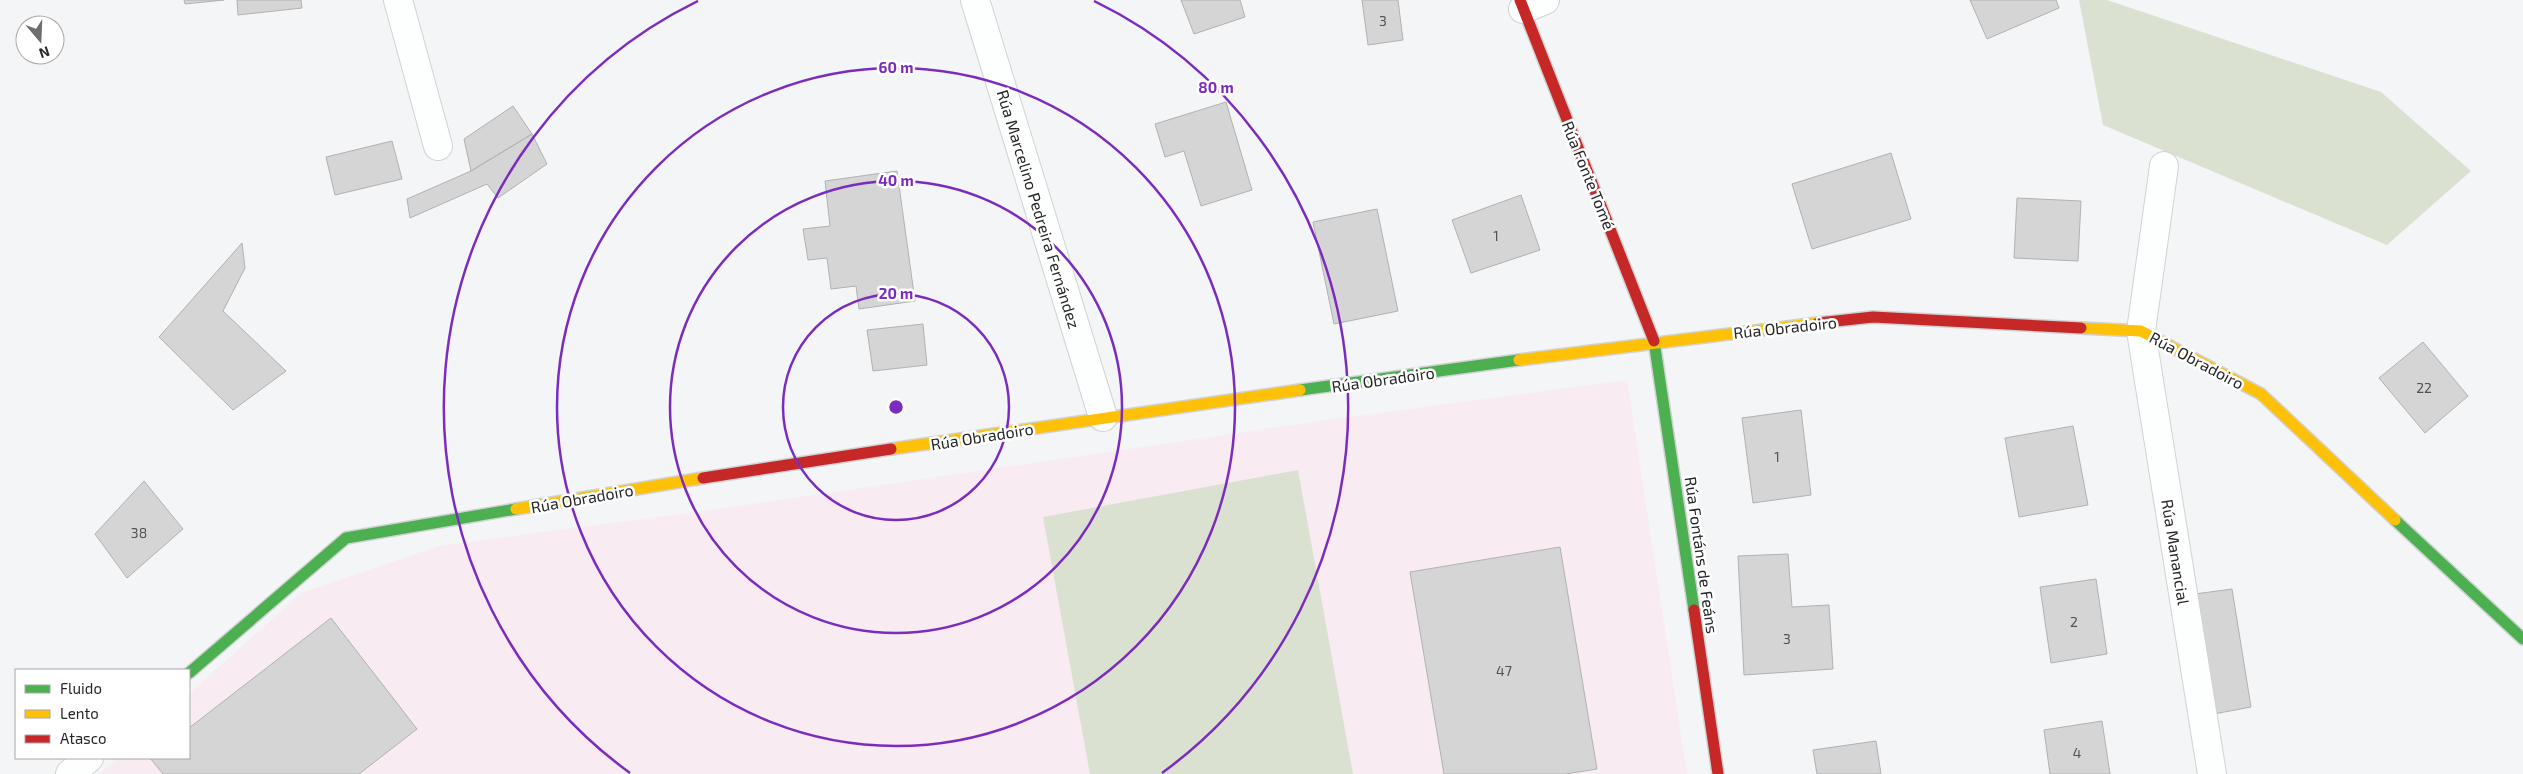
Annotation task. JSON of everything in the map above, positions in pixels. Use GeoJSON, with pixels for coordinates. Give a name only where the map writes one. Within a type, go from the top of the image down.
{"type":"FeatureCollection","features":[{"type":"Feature","properties":{"kind":"street"},"geometry":{"type":"LineString","coordinates":[[398,0],[438,146]]}},
{"type":"Feature","properties":{"kind":"street","name":"Rúa Marcelino Pedreira Fernández"},"geometry":{"type":"LineString","coordinates":[[975,0],[1103,417]]}},
{"type":"Feature","properties":{"kind":"street","name":"Rúa Fonte Tomé"},"geometry":{"type":"LineString","coordinates":[[1529,3],[1654,342]]}},
{"type":"Feature","properties":{"kind":"street","name":"Rúa Manancial"},"geometry":{"type":"LineString","coordinates":[[2164,166],[2141,331],[2212,774]]}},
{"type":"Feature","properties":{"kind":"street","name":"Rúa Obradoiro"},"geometry":{"type":"LineString","coordinates":[[190,672],[346,538],[663,484],[1103,417],[1654,342],[1873,317],[2141,331],[2261,394],[2523,639]]}},
{"type":"Feature","properties":{"kind":"street","name":"Rúa Fontáns de Feáns"},"geometry":{"type":"LineString","coordinates":[[1654,342],[1718,774]]}},
{"type":"Feature","properties":{"kind":"street"},"geometry":{"type":"LineString","coordinates":[[70,774],[88,759]]}},
{"type":"Feature","properties":{"kind":"shaded area"},"geometry":{"type":"Polygon","coordinates":[[[1627,380],[1687,774],[99,774],[117,759],[190,759],[190,693],[301,593],[439,546],[725,508],[1334,419],[1627,380]]]}},
{"type":"Feature","properties":{"kind":"green space"},"geometry":{"type":"Polygon","coordinates":[[[2079,0],[2107,0],[2381,92],[2471,171],[2387,245],[2103,125],[2079,0]]]}},
{"type":"Feature","properties":{"kind":"green space"},"geometry":{"type":"Polygon","coordinates":[[[1298,470],[1353,774],[1090,774],[1043,517],[1298,470]]]}},
{"type":"Feature","properties":{"kind":"building"},"geometry":{"type":"Polygon","coordinates":[[[184,0],[224,0],[185,4],[184,0]]]}},
{"type":"Feature","properties":{"kind":"building"},"geometry":{"type":"Polygon","coordinates":[[[237,0],[301,0],[302,8],[238,15],[237,0]]]}},
{"type":"Feature","properties":{"kind":"building"},"geometry":{"type":"Polygon","coordinates":[[[1181,0],[1240,0],[1245,17],[1194,34],[1181,0]]]}},
{"type":"Feature","properties":{"kind":"building"},"geometry":{"type":"Polygon","coordinates":[[[1362,0],[1398,0],[1403,40],[1368,45],[1362,0]]]}},
{"type":"Feature","properties":{"kind":"building"},"geometry":{"type":"Polygon","coordinates":[[[1970,0],[2056,0],[2059,8],[1987,39],[1970,0]]]}},
{"type":"Feature","properties":{"kind":"building"},"geometry":{"type":"Polygon","coordinates":[[[1226,102],[1252,190],[1201,206],[1184,151],[1165,157],[1155,124],[1226,102]]]}},
{"type":"Feature","properties":{"kind":"building"},"geometry":{"type":"Polygon","coordinates":[[[513,106],[532,134],[471,171],[464,139],[513,106]]]}},
{"type":"Feature","properties":{"kind":"building"},"geometry":{"type":"Polygon","coordinates":[[[532,134],[547,164],[498,198],[487,184],[410,218],[407,199],[471,171],[532,134]]]}},
{"type":"Feature","properties":{"kind":"building"},"geometry":{"type":"Polygon","coordinates":[[[392,141],[402,179],[335,195],[326,157],[392,141]]]}},
{"type":"Feature","properties":{"kind":"building"},"geometry":{"type":"Polygon","coordinates":[[[1891,153],[1911,219],[1812,249],[1792,184],[1891,153]]]}},
{"type":"Feature","properties":{"kind":"building"},"geometry":{"type":"Polygon","coordinates":[[[897,171],[915,301],[859,309],[856,286],[831,289],[827,258],[808,260],[803,229],[830,226],[825,181],[897,171]]]}},
{"type":"Feature","properties":{"kind":"building"},"geometry":{"type":"Polygon","coordinates":[[[1521,195],[1540,250],[1471,273],[1452,220],[1521,195]]]}},
{"type":"Feature","properties":{"kind":"building"},"geometry":{"type":"Polygon","coordinates":[[[2017,198],[2081,201],[2078,261],[2014,258],[2017,198]]]}},
{"type":"Feature","properties":{"kind":"building"},"geometry":{"type":"Polygon","coordinates":[[[1377,209],[1398,311],[1334,324],[1313,222],[1377,209]]]}},
{"type":"Feature","properties":{"kind":"building"},"geometry":{"type":"Polygon","coordinates":[[[242,243],[245,268],[223,311],[286,371],[233,410],[159,337],[242,243]]]}},
{"type":"Feature","properties":{"kind":"building"},"geometry":{"type":"Polygon","coordinates":[[[923,324],[927,365],[873,371],[867,330],[923,324]]]}},
{"type":"Feature","properties":{"kind":"building"},"geometry":{"type":"Polygon","coordinates":[[[2423,342],[2468,396],[2425,433],[2379,378],[2423,342]]]}},
{"type":"Feature","properties":{"kind":"building"},"geometry":{"type":"Polygon","coordinates":[[[1801,410],[1811,495],[1753,503],[1742,418],[1801,410]]]}},
{"type":"Feature","properties":{"kind":"building"},"geometry":{"type":"Polygon","coordinates":[[[2073,426],[2088,505],[2019,517],[2005,438],[2073,426]]]}},
{"type":"Feature","properties":{"kind":"building"},"geometry":{"type":"Polygon","coordinates":[[[144,481],[183,529],[127,578],[95,534],[144,481]]]}},
{"type":"Feature","properties":{"kind":"building"},"geometry":{"type":"Polygon","coordinates":[[[1560,547],[1597,769],[1565,774],[1444,774],[1410,572],[1560,547]]]}},
{"type":"Feature","properties":{"kind":"building"},"geometry":{"type":"Polygon","coordinates":[[[1788,554],[1792,607],[1829,605],[1833,669],[1744,675],[1738,556],[1788,554]]]}},
{"type":"Feature","properties":{"kind":"building"},"geometry":{"type":"Polygon","coordinates":[[[2096,579],[2107,654],[2051,663],[2040,587],[2096,579]]]}},
{"type":"Feature","properties":{"kind":"building"},"geometry":{"type":"Polygon","coordinates":[[[2232,589],[2251,707],[2214,714],[2195,594],[2232,589]]]}},
{"type":"Feature","properties":{"kind":"building"},"geometry":{"type":"Polygon","coordinates":[[[331,618],[417,729],[359,774],[163,774],[151,759],[190,759],[190,727],[331,618]]]}},
{"type":"Feature","properties":{"kind":"building"},"geometry":{"type":"Polygon","coordinates":[[[2102,721],[2110,774],[2050,774],[2044,730],[2102,721]]]}},
{"type":"Feature","properties":{"kind":"building"},"geometry":{"type":"Polygon","coordinates":[[[1876,741],[1881,774],[1817,774],[1813,750],[1876,741]]]}},
{"type":"Feature","properties":{"kind":"traffic: fast"},"geometry":{"type":"LineString","coordinates":[[1654,341],[1694,610]]}},
{"type":"Feature","properties":{"kind":"traffic: fast"},"geometry":{"type":"LineString","coordinates":[[1300,390],[1519,360]]}},
{"type":"Feature","properties":{"kind":"traffic: fast"},"geometry":{"type":"LineString","coordinates":[[190,672],[346,538],[516,509]]}},
{"type":"Feature","properties":{"kind":"traffic: fast"},"geometry":{"type":"LineString","coordinates":[[2395,520],[2523,639]]}},
{"type":"Feature","properties":{"kind":"traffic: slow"},"geometry":{"type":"LineString","coordinates":[[1519,360],[1818,323]]}},
{"type":"Feature","properties":{"kind":"traffic: slow"},"geometry":{"type":"LineString","coordinates":[[2081,328],[2141,331],[2261,394],[2395,520]]}},
{"type":"Feature","properties":{"kind":"traffic: slow"},"geometry":{"type":"LineString","coordinates":[[891,449],[1300,390]]}},
{"type":"Feature","properties":{"kind":"traffic: slow"},"geometry":{"type":"LineString","coordinates":[[516,509],[703,478]]}},
{"type":"Feature","properties":{"kind":"traffic: jam"},"geometry":{"type":"LineString","coordinates":[[1520,0],[1654,341]]}},
{"type":"Feature","properties":{"kind":"traffic: jam"},"geometry":{"type":"LineString","coordinates":[[1818,323],[1873,317],[2081,328]]}},
{"type":"Feature","properties":{"kind":"traffic: jam"},"geometry":{"type":"LineString","coordinates":[[703,478],[891,449]]}},
{"type":"Feature","properties":{"kind":"traffic: jam"},"geometry":{"type":"LineString","coordinates":[[1694,610],[1718,774]]}}]}
